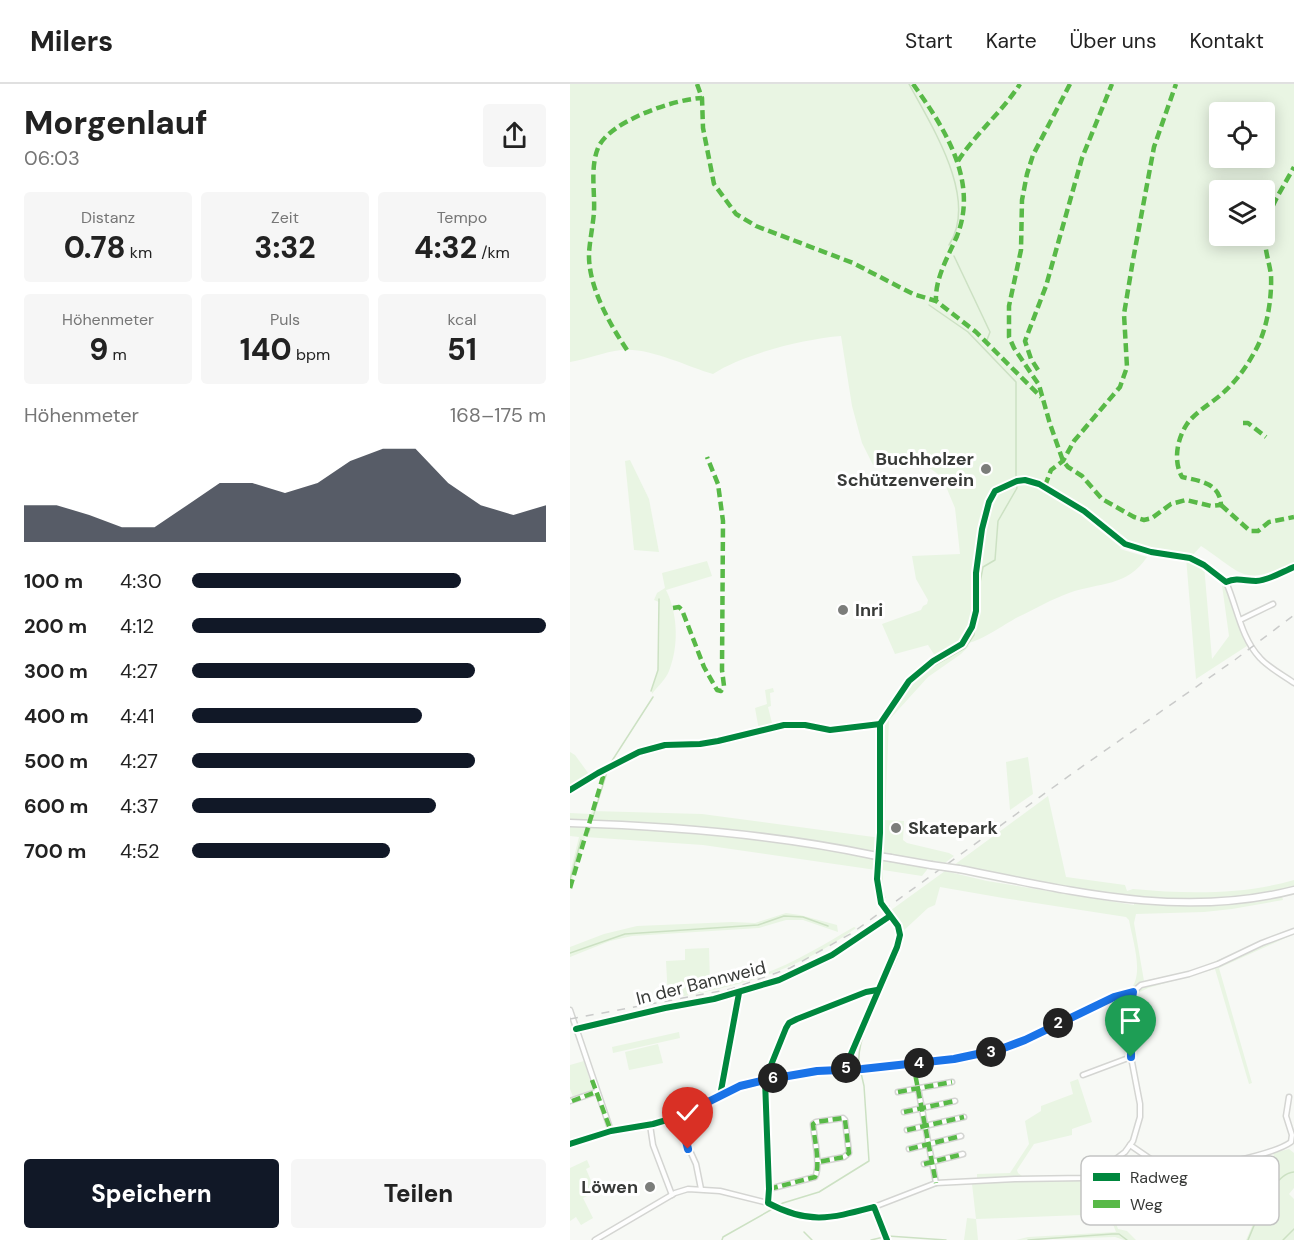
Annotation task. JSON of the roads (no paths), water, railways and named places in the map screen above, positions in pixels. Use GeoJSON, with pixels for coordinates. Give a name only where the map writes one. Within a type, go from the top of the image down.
{"type":"FeatureCollection","features":[{"type":"Feature","properties":{"kind":"main road"},"geometry":{"type":"LineString","coordinates":[[570,823],[728,833],[794,842],[1134,901],[1227,902],[1294,890]]}},
{"type":"Feature","properties":{"kind":"street"},"geometry":{"type":"LineString","coordinates":[[884,907],[877,879],[880,843],[880,724],[909,681],[933,661],[962,644],[972,627],[976,611],[976,573],[982,530],[989,502],[995,491],[1016,481],[1025,480],[1045,486],[1084,511],[1125,544],[1151,552],[1190,558],[1204,565],[1226,582],[1247,638],[1258,657],[1294,683]]}},
{"type":"Feature","properties":{"kind":"street"},"geometry":{"type":"LineString","coordinates":[[1226,582],[1239,579],[1257,581],[1294,567]]}},
{"type":"Feature","properties":{"kind":"street"},"geometry":{"type":"LineString","coordinates":[[1240,620],[1273,604]]}},
{"type":"Feature","properties":{"kind":"street","name":"In der Bannweid"},"geometry":{"type":"LineString","coordinates":[[576,1029],[739,993],[779,980],[832,954],[890,916],[898,926],[900,934],[897,947],[877,990]]}},
{"type":"Feature","properties":{"kind":"street"},"geometry":{"type":"LineString","coordinates":[[570,1144],[611,1131],[650,1125],[686,1113],[740,1086],[765,1080],[845,1068],[860,1069],[954,1059],[1001,1049],[1025,1040],[1104,1001],[1133,992],[1141,985],[1189,974],[1218,964],[1294,931]]}},
{"type":"Feature","properties":{"kind":"street"},"geometry":{"type":"LineString","coordinates":[[845,1068],[877,990]]}},
{"type":"Feature","properties":{"kind":"street"},"geometry":{"type":"LineString","coordinates":[[768,1203],[765,1080],[789,1023],[866,992],[877,990]]}},
{"type":"Feature","properties":{"kind":"street"},"geometry":{"type":"LineString","coordinates":[[1121,1156],[1130,1146],[1140,1117],[1140,1104],[1131,1057],[1133,992]]}},
{"type":"Feature","properties":{"kind":"street"},"geometry":{"type":"LineString","coordinates":[[720,1096],[739,993]]}},
{"type":"Feature","properties":{"kind":"street"},"geometry":{"type":"LineString","coordinates":[[570,1010],[611,1131]]}},
{"type":"Feature","properties":{"kind":"street"},"geometry":{"type":"LineString","coordinates":[[570,1038],[578,1037]]}},
{"type":"Feature","properties":{"kind":"street"},"geometry":{"type":"LineString","coordinates":[[1083,1075],[1131,1057]]}},
{"type":"Feature","properties":{"kind":"street"},"geometry":{"type":"LineString","coordinates":[[898,1092],[952,1082]]}},
{"type":"Feature","properties":{"kind":"street"},"geometry":{"type":"LineString","coordinates":[[918,1088],[936,1183]]}},
{"type":"Feature","properties":{"kind":"street"},"geometry":{"type":"LineString","coordinates":[[570,1101],[597,1092]]}},
{"type":"Feature","properties":{"kind":"street"},"geometry":{"type":"LineString","coordinates":[[1250,1156],[1269,1152],[1291,1142],[1292,1135],[1286,1116],[1289,1097]]}},
{"type":"Feature","properties":{"kind":"street"},"geometry":{"type":"LineString","coordinates":[[904,1112],[955,1101]]}},
{"type":"Feature","properties":{"kind":"street"},"geometry":{"type":"LineString","coordinates":[[686,1113],[686,1142],[696,1164],[701,1189]]}},
{"type":"Feature","properties":{"kind":"street"},"geometry":{"type":"LineString","coordinates":[[907,1130],[964,1117]]}},
{"type":"Feature","properties":{"kind":"street"},"geometry":{"type":"LineString","coordinates":[[769,1189],[815,1177],[818,1173],[818,1162],[813,1124],[843,1118],[849,1153],[844,1157],[818,1162]]}},
{"type":"Feature","properties":{"kind":"street"},"geometry":{"type":"LineString","coordinates":[[650,1125],[653,1145],[672,1195]]}},
{"type":"Feature","properties":{"kind":"street"},"geometry":{"type":"LineString","coordinates":[[909,1149],[961,1136]]}},
{"type":"Feature","properties":{"kind":"street"},"geometry":{"type":"LineString","coordinates":[[1130,1146],[1145,1156]]}},
{"type":"Feature","properties":{"kind":"street"},"geometry":{"type":"LineString","coordinates":[[924,1164],[963,1154]]}},
{"type":"Feature","properties":{"kind":"street"},"geometry":{"type":"LineString","coordinates":[[595,1240],[683,1190],[720,1191],[768,1203],[810,1218],[822,1218],[874,1207],[936,1183],[1081,1178]]}},
{"type":"Feature","properties":{"kind":"street"},"geometry":{"type":"LineString","coordinates":[[874,1207],[886,1238]]}},
{"type":"Feature","properties":{"kind":"waterway"},"geometry":{"type":"LineString","coordinates":[[909,84],[940,142],[956,185],[959,206],[957,227],[949,245]]}},
{"type":"Feature","properties":{"kind":"waterway"},"geometry":{"type":"LineString","coordinates":[[954,256],[990,332],[987,340]]}},
{"type":"Feature","properties":{"kind":"waterway"},"geometry":{"type":"LineString","coordinates":[[929,305],[968,332],[1016,382],[1016,479]]}},
{"type":"Feature","properties":{"kind":"waterway"},"geometry":{"type":"LineString","coordinates":[[978,593],[983,567],[995,560],[998,521],[1017,488],[1016,484]]}},
{"type":"Feature","properties":{"kind":"waterway"},"geometry":{"type":"LineString","coordinates":[[651,691],[658,670],[659,599]]}},
{"type":"Feature","properties":{"kind":"waterway"},"geometry":{"type":"LineString","coordinates":[[884,742],[884,724],[910,684],[935,665],[965,648],[974,635],[976,616]]}},
{"type":"Feature","properties":{"kind":"waterway"},"geometry":{"type":"LineString","coordinates":[[610,764],[653,697]]}},
{"type":"Feature","properties":{"kind":"waterway"},"geometry":{"type":"LineString","coordinates":[[882,853],[884,749]]}},
{"type":"Feature","properties":{"kind":"waterway"},"geometry":{"type":"LineString","coordinates":[[592,820],[607,772]]}},
{"type":"Feature","properties":{"kind":"waterway"},"geometry":{"type":"LineString","coordinates":[[589,832],[591,825]]}},
{"type":"Feature","properties":{"kind":"waterway"},"geometry":{"type":"LineString","coordinates":[[570,880],[581,840]]}},
{"type":"Feature","properties":{"kind":"waterway"},"geometry":{"type":"LineString","coordinates":[[880,885],[882,858]]}},
{"type":"Feature","properties":{"kind":"waterway"},"geometry":{"type":"LineString","coordinates":[[881,893],[883,900]]}},
{"type":"Feature","properties":{"kind":"waterway"},"geometry":{"type":"LineString","coordinates":[[885,902],[887,906]]}},
{"type":"Feature","properties":{"kind":"waterway"},"geometry":{"type":"LineString","coordinates":[[570,953],[625,934],[758,925],[784,916],[803,917],[828,926]]}},
{"type":"Feature","properties":{"kind":"waterway"},"geometry":{"type":"LineString","coordinates":[[889,975],[901,946],[901,931],[895,916]]}},
{"type":"Feature","properties":{"kind":"waterway"},"geometry":{"type":"LineString","coordinates":[[859,1065],[864,1033],[888,978]]}},
{"type":"Feature","properties":{"kind":"waterway"},"geometry":{"type":"LineString","coordinates":[[722,1240],[723,1237],[783,1203],[819,1192],[869,1161],[864,1086],[861,1073]]}},
{"type":"Feature","properties":{"kind":"waterway"},"geometry":{"type":"LineString","coordinates":[[1279,1181],[1286,1174],[1294,1172]]}},
{"type":"Feature","properties":{"kind":"waterway"},"geometry":{"type":"LineString","coordinates":[[1248,1240],[1254,1225]]}},
{"type":"Feature","properties":{"kind":"waterway"},"geometry":{"type":"LineString","coordinates":[[1283,1240],[1294,1229]]}},
{"type":"Feature","properties":{"kind":"waterway"},"geometry":{"type":"LineString","coordinates":[[804,1232],[812,1240]]}},
{"type":"Feature","properties":{"kind":"waterway"},"geometry":{"type":"LineString","coordinates":[[1028,1240],[1112,1234],[1119,1234],[1127,1240]]}},
{"type":"Feature","properties":{"kind":"waterway"},"geometry":{"type":"LineString","coordinates":[[871,1240],[888,1236],[946,1240]]}},
{"type":"Feature","properties":{"kind":"railway"},"geometry":{"type":"LineString","coordinates":[[570,1019],[731,989],[790,968],[852,933],[1073,773],[1236,659],[1294,615]]}},
{"type":"Feature","properties":{"kind":"place","name":"Buchholzer Schützenverein"},"geometry":{"type":"Point","coordinates":[986,469]}},
{"type":"Feature","properties":{"kind":"place","name":"Inri"},"geometry":{"type":"Point","coordinates":[843,610]}},
{"type":"Feature","properties":{"kind":"place","name":"Skatepark"},"geometry":{"type":"Point","coordinates":[896,828]}},
{"type":"Feature","properties":{"kind":"place","name":"Löwen"},"geometry":{"type":"Point","coordinates":[650,1187]}}]}
